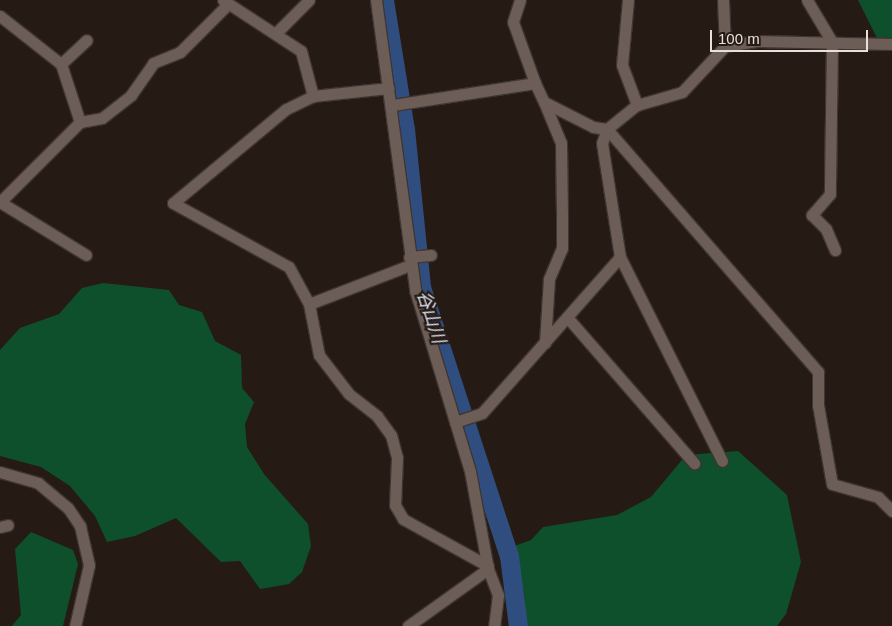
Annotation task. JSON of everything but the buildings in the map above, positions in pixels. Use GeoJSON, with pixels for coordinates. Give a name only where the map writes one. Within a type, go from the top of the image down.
{"type":"FeatureCollection","features":[{"type":"Feature","properties":{"kind":"street"},"geometry":{"type":"LineString","coordinates":[[277,32],[309,0]]}},
{"type":"Feature","properties":{"kind":"street"},"geometry":{"type":"LineString","coordinates":[[376,0],[393,105],[410,261],[470,471],[488,568],[498,595],[494,626]]}},
{"type":"Feature","properties":{"kind":"street"},"geometry":{"type":"LineString","coordinates":[[520,0],[513,22],[535,83],[561,143],[562,248],[549,279],[545,343]]}},
{"type":"Feature","properties":{"kind":"street"},"geometry":{"type":"LineString","coordinates":[[628,0],[622,65],[637,105]]}},
{"type":"Feature","properties":{"kind":"street"},"geometry":{"type":"LineString","coordinates":[[723,0],[725,46]]}},
{"type":"Feature","properties":{"kind":"street"},"geometry":{"type":"LineString","coordinates":[[808,0],[832,42],[830,194],[812,215],[826,228],[835,250]]}},
{"type":"Feature","properties":{"kind":"street"},"geometry":{"type":"LineString","coordinates":[[86,255],[0,202],[80,122],[102,118],[131,95],[152,63],[180,52],[225,2],[277,32],[301,51],[313,96]]}},
{"type":"Feature","properties":{"kind":"street"},"geometry":{"type":"LineString","coordinates":[[0,16],[61,64],[80,122]]}},
{"type":"Feature","properties":{"kind":"street"},"geometry":{"type":"LineString","coordinates":[[61,64],[86,40]]}},
{"type":"Feature","properties":{"kind":"street"},"geometry":{"type":"LineString","coordinates":[[722,462],[620,257],[602,143],[607,129],[637,105],[682,92],[725,46],[757,41],[892,44]]}},
{"type":"Feature","properties":{"kind":"street"},"geometry":{"type":"LineString","coordinates":[[393,105],[535,83]]}},
{"type":"Feature","properties":{"kind":"street"},"geometry":{"type":"LineString","coordinates":[[389,88],[313,96],[286,109],[174,203],[289,267],[309,304],[319,355],[349,394],[377,416],[391,435],[397,458],[395,505],[403,519],[488,568]]}},
{"type":"Feature","properties":{"kind":"street"},"geometry":{"type":"LineString","coordinates":[[544,102],[593,127],[607,129],[818,372],[818,405],[832,484],[878,497],[892,511]]}},
{"type":"Feature","properties":{"kind":"street"},"geometry":{"type":"LineString","coordinates":[[309,304],[410,261],[431,255]]}},
{"type":"Feature","properties":{"kind":"street"},"geometry":{"type":"LineString","coordinates":[[455,422],[482,413],[620,257]]}},
{"type":"Feature","properties":{"kind":"street"},"geometry":{"type":"LineString","coordinates":[[568,317],[694,463]]}},
{"type":"Feature","properties":{"kind":"street"},"geometry":{"type":"LineString","coordinates":[[0,472],[38,483],[53,493],[80,526],[89,565],[75,626]]}},
{"type":"Feature","properties":{"kind":"street"},"geometry":{"type":"LineString","coordinates":[[408,626],[488,568]]}},
{"type":"Feature","properties":{"kind":"green space"},"geometry":{"type":"Polygon","coordinates":[[[858,0],[892,0],[892,39],[877,38],[858,0]]]}},
{"type":"Feature","properties":{"kind":"green space"},"geometry":{"type":"Polygon","coordinates":[[[103,283],[169,290],[179,305],[202,312],[215,341],[241,355],[242,388],[254,402],[245,424],[247,447],[264,474],[308,524],[311,546],[302,572],[289,584],[260,589],[240,561],[221,562],[176,518],[135,536],[107,542],[95,516],[70,486],[41,467],[0,456],[0,350],[20,328],[59,314],[82,288],[103,283]]]}},
{"type":"Feature","properties":{"kind":"green space"},"geometry":{"type":"Polygon","coordinates":[[[738,451],[787,495],[801,562],[786,614],[777,626],[526,626],[524,593],[512,547],[531,540],[543,527],[617,515],[651,497],[686,455],[738,451]]]}},
{"type":"Feature","properties":{"kind":"green space"},"geometry":{"type":"Polygon","coordinates":[[[31,532],[73,550],[78,564],[63,626],[12,626],[21,615],[15,549],[31,532]]]}},
{"type":"Feature","properties":{"kind":"waterway","name":"谷山川"},"geometry":{"type":"LineString","coordinates":[[384,0],[405,129],[421,287],[509,556],[518,626]]}}]}
